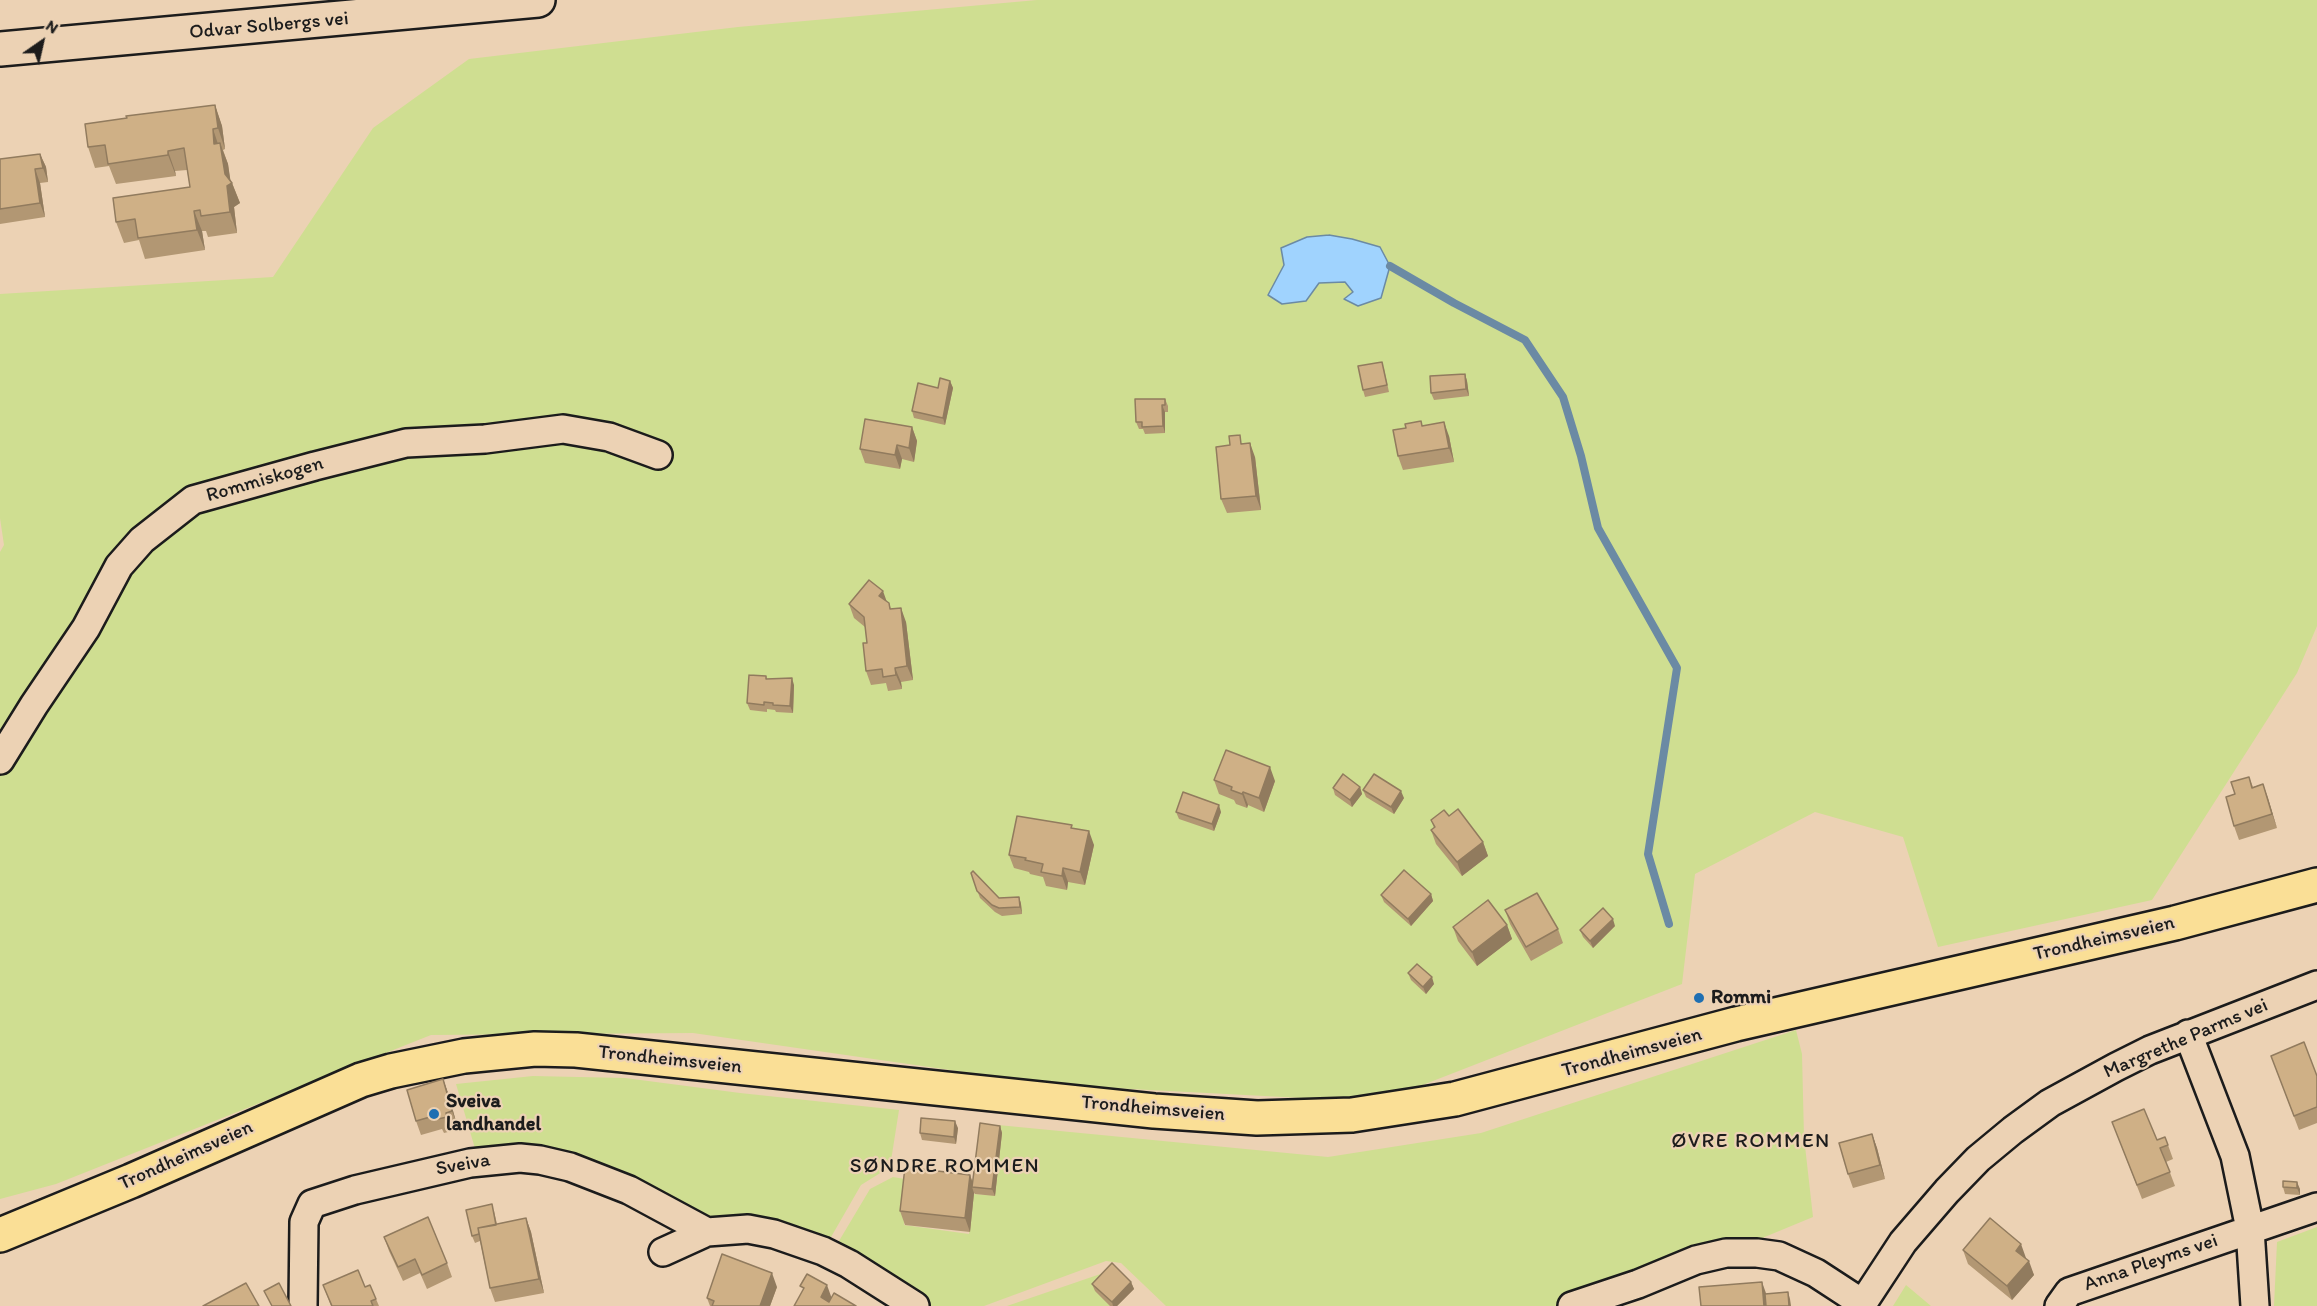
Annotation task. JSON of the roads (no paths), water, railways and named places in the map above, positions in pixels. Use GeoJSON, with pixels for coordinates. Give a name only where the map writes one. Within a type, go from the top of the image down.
{"type":"FeatureCollection","features":[{"type":"Feature","properties":{"kind":"highway","name":"Trondheimsveien"},"geometry":{"type":"LineString","coordinates":[[0,1235],[131,1181],[361,1080],[391,1071],[464,1056],[524,1049],[576,1050],[1154,1111],[1257,1118],[1352,1115],[1455,1099],[1736,1024],[2175,923],[2317,885]]}},
{"type":"Feature","properties":{"kind":"street","name":"Odvar Solbergs vei"},"geometry":{"type":"LineString","coordinates":[[0,49],[538,0]]}},
{"type":"Feature","properties":{"kind":"street","name":"Rommiskogen"},"geometry":{"type":"LineString","coordinates":[[0,760],[86,628],[119,566],[142,540],[193,500],[406,443],[485,439],[563,429],[609,436],[658,455]]}},
{"type":"Feature","properties":{"kind":"street","name":"Margrethe Parms vei"},"geometry":{"type":"LineString","coordinates":[[1862,1304],[1893,1257],[1925,1215],[1978,1159],[2050,1103],[2116,1066],[2188,1034],[2317,985]]}},
{"type":"Feature","properties":{"kind":"street"},"geometry":{"type":"LineString","coordinates":[[2188,1034],[2235,1156],[2250,1229],[2255,1306]]}},
{"type":"Feature","properties":{"kind":"street","name":"Sveiva"},"geometry":{"type":"LineString","coordinates":[[303,1306],[304,1222],[312,1204],[355,1190],[470,1163],[520,1158],[570,1167],[629,1190],[706,1232]]}},
{"type":"Feature","properties":{"kind":"street","name":"Anna Pleyms vei"},"geometry":{"type":"LineString","coordinates":[[2059,1306],[2069,1292],[2317,1207]]}},
{"type":"Feature","properties":{"kind":"street"},"geometry":{"type":"LineString","coordinates":[[663,1252],[706,1232],[748,1229],[774,1234],[823,1251],[877,1280],[915,1306]]}},
{"type":"Feature","properties":{"kind":"street"},"geometry":{"type":"LineString","coordinates":[[1572,1306],[1638,1284],[1696,1260],[1726,1253],[1779,1256],[1816,1273],[1862,1304]]}},
{"type":"Feature","properties":{"kind":"water"},"geometry":{"type":"Polygon","coordinates":[[[1329,235],[1380,247],[1390,266],[1381,298],[1358,306],[1344,299],[1353,292],[1345,282],[1319,283],[1306,301],[1282,304],[1268,295],[1284,265],[1281,248],[1307,237],[1329,235]]]}},
{"type":"Feature","properties":{"kind":"waterway"},"geometry":{"type":"LineString","coordinates":[[1390,266],[1525,340],[1563,397],[1581,456],[1598,528],[1677,668],[1648,854],[1669,924]]}},
{"type":"Feature","properties":{"kind":"place","name":"Rommi"},"geometry":{"type":"Point","coordinates":[1699,998]}},
{"type":"Feature","properties":{"kind":"place","name":"Sveiva landhandel"},"geometry":{"type":"Point","coordinates":[434,1114]}},
{"type":"Feature","properties":{"kind":"district","name":"ØVRE ROMMEN"},"geometry":{"type":"Point","coordinates":[1751,1142]}},
{"type":"Feature","properties":{"kind":"district","name":"SØNDRE ROMMEN"},"geometry":{"type":"Point","coordinates":[945,1167]}}]}
